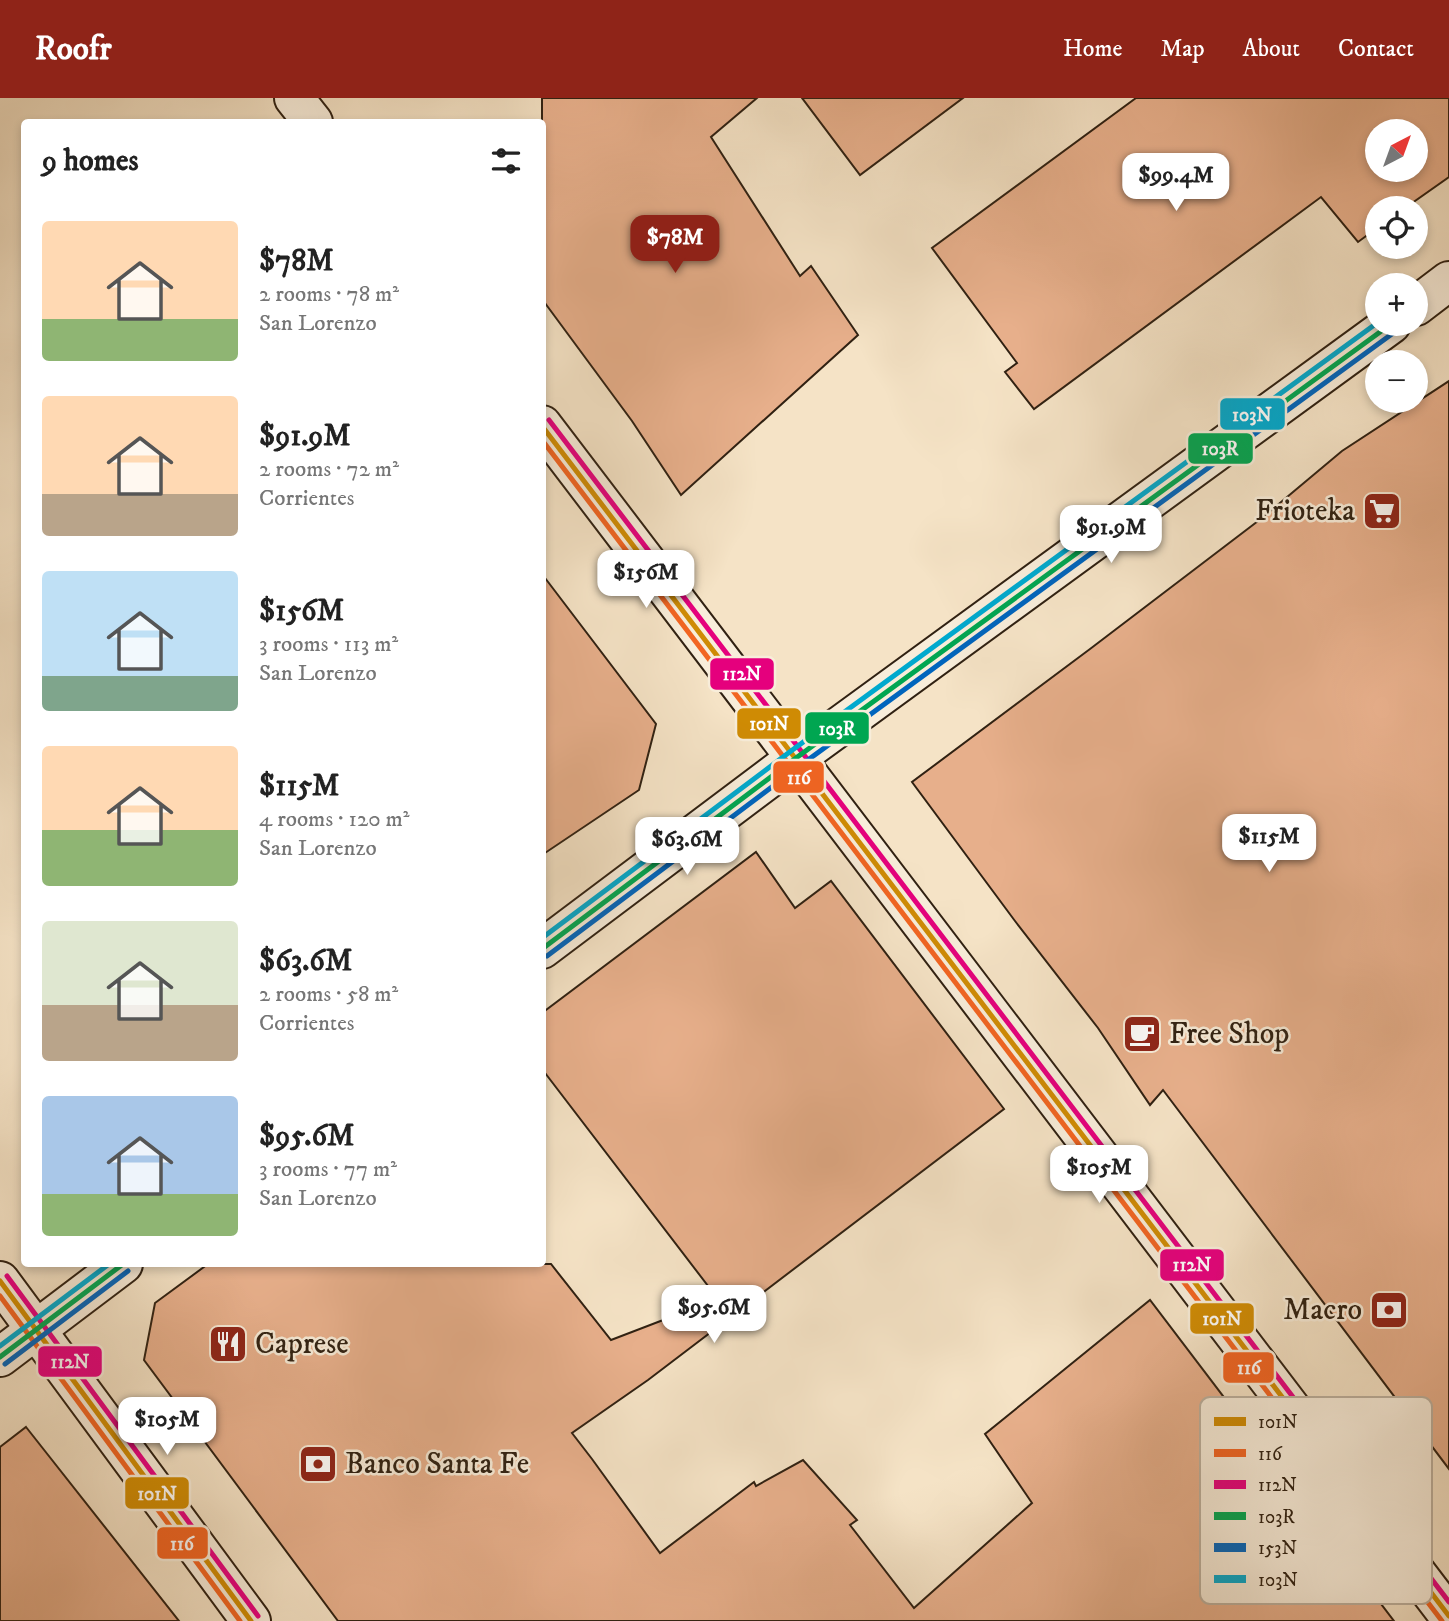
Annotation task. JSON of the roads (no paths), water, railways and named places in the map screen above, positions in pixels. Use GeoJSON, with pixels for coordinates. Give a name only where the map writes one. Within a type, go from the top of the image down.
{"type":"FeatureCollection","features":[{"type":"Feature","properties":{"kind":"main road"},"geometry":{"type":"LineString","coordinates":[[294,98],[311,119]]}},
{"type":"Feature","properties":{"kind":"main road"},"geometry":{"type":"LineString","coordinates":[[1428,297],[1449,281]]}},
{"type":"Feature","properties":{"kind":"main road"},"geometry":{"type":"LineString","coordinates":[[546,946],[796,758],[1375,336]]}},
{"type":"Feature","properties":{"kind":"main road"},"geometry":{"type":"LineString","coordinates":[[546,430],[1282,1397]]}},
{"type":"Feature","properties":{"kind":"main road"},"geometry":{"type":"LineString","coordinates":[[0,1357],[119,1267]]}},
{"type":"Feature","properties":{"kind":"main road"},"geometry":{"type":"LineString","coordinates":[[0,1281],[251,1621]]}},
{"type":"Feature","properties":{"kind":"main road"},"geometry":{"type":"LineString","coordinates":[[1432,1594],[1449,1616]]}},
{"type":"Feature","properties":{"kind":"place","name":"Frioteka"},"geometry":{"type":"Point","coordinates":[1382,511]}},
{"type":"Feature","properties":{"kind":"place","name":"Free Shop"},"geometry":{"type":"Point","coordinates":[1142,1034]}},
{"type":"Feature","properties":{"kind":"place","name":"Macro"},"geometry":{"type":"Point","coordinates":[1389,1310]}},
{"type":"Feature","properties":{"kind":"place","name":"Caprese"},"geometry":{"type":"Point","coordinates":[228,1344]}},
{"type":"Feature","properties":{"kind":"place","name":"Banco Santa Fe"},"geometry":{"type":"Point","coordinates":[318,1464]}}]}
